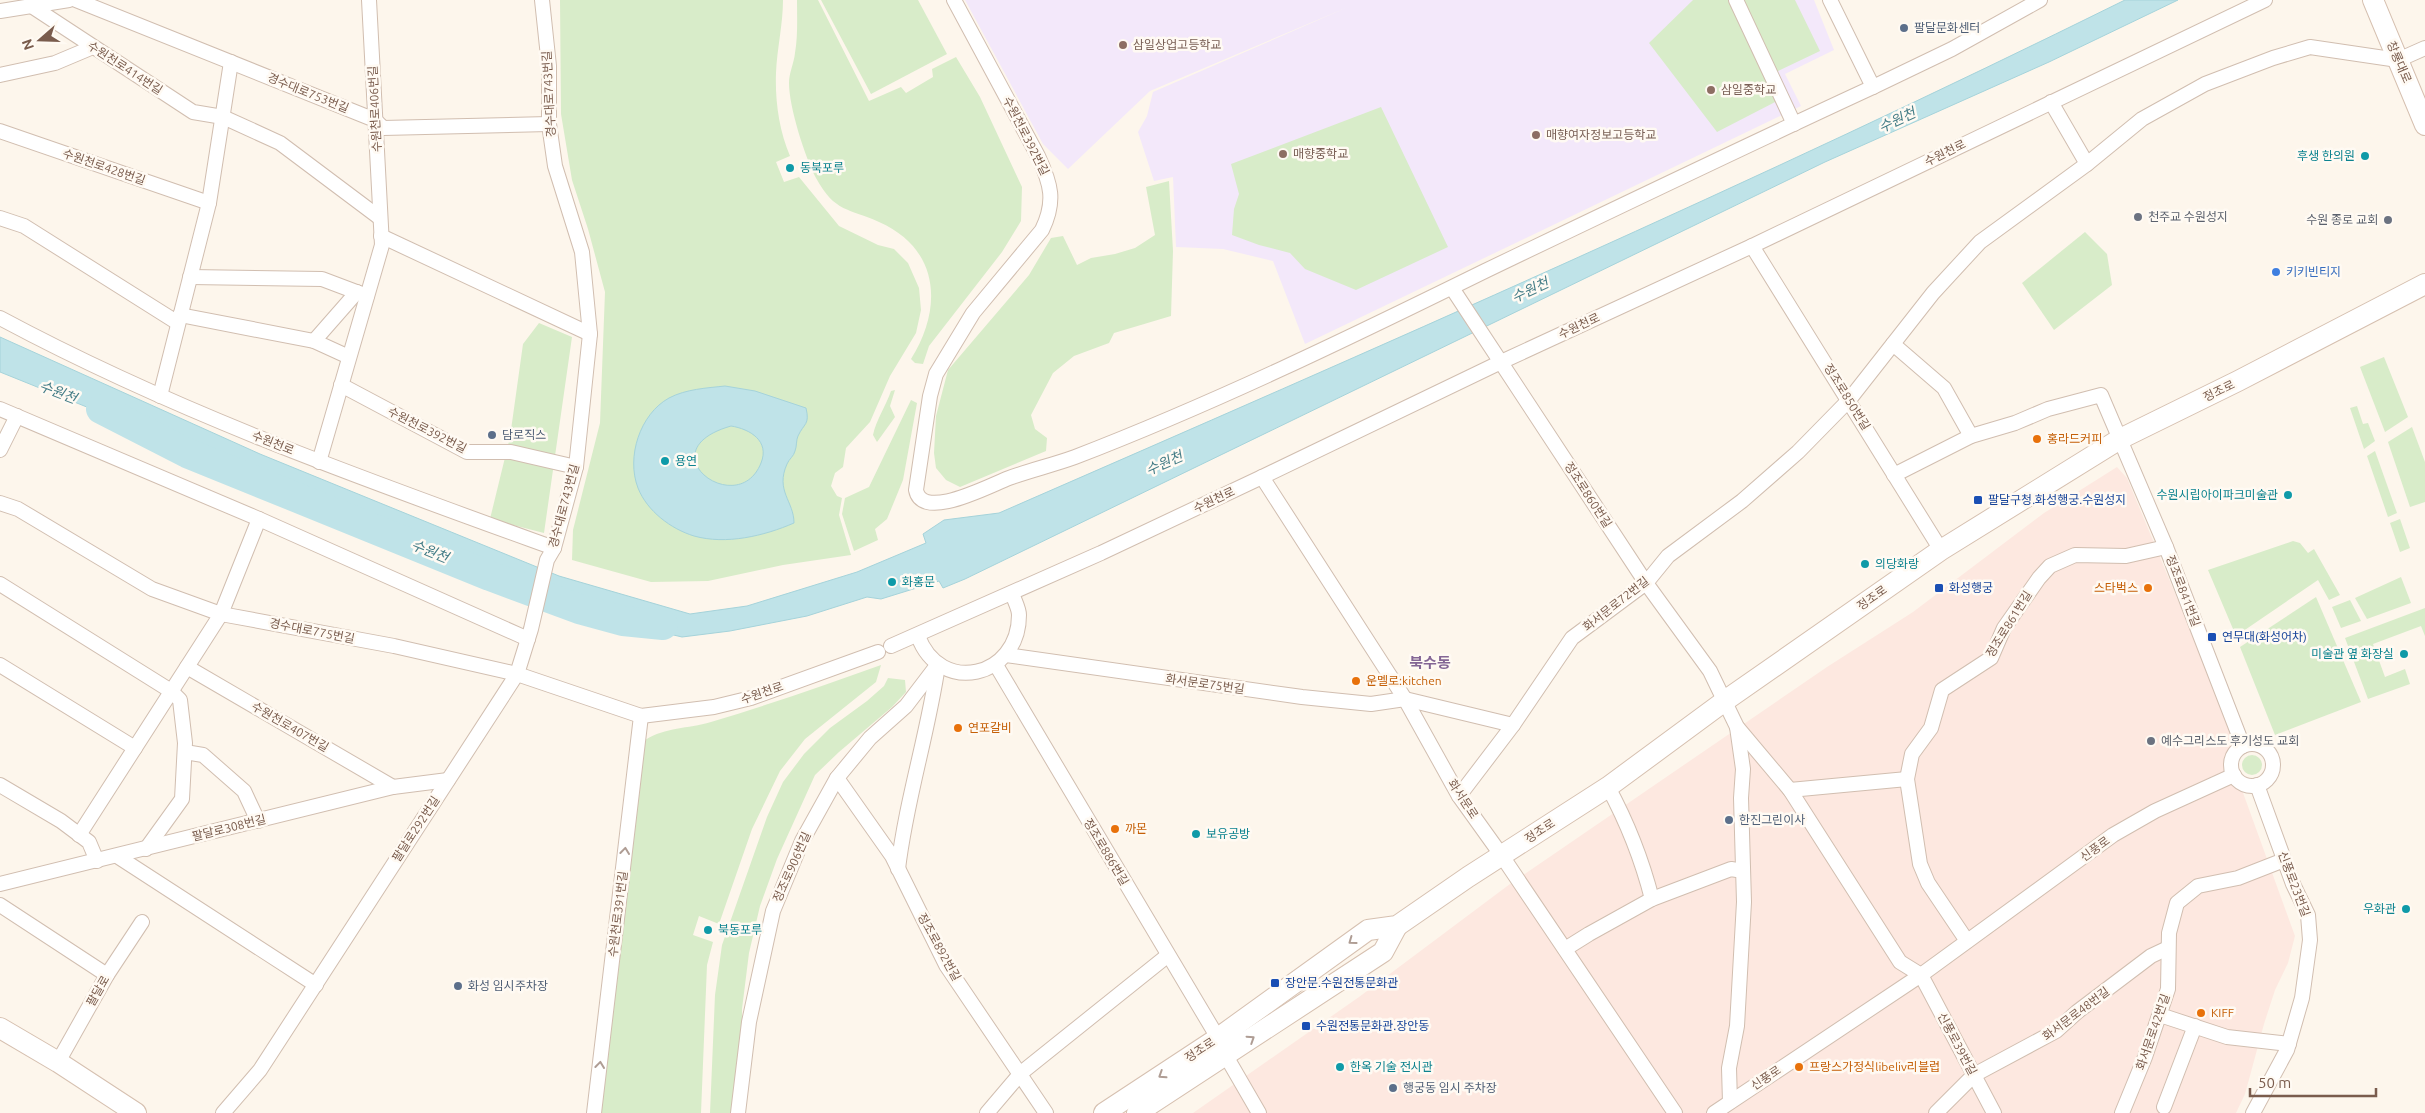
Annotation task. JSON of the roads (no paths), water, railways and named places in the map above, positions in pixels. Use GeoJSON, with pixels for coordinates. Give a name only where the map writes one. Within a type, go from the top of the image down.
{"type":"FeatureCollection","features":[{"type":"Feature","properties":{"kind":"street"},"geometry":{"type":"LineString","coordinates":[[0,11],[69,0]]}},
{"type":"Feature","properties":{"kind":"street","name":"경수대로753번길"},"geometry":{"type":"LineString","coordinates":[[76,0],[375,120],[383,128],[549,124]]}},
{"type":"Feature","properties":{"kind":"street","name":"수원천로406번길"},"geometry":{"type":"LineString","coordinates":[[319,462],[349,357],[362,294],[382,245],[369,0]]}},
{"type":"Feature","properties":{"kind":"street","name":"경수대로743번길"},"geometry":{"type":"LineString","coordinates":[[517,674],[576,467],[590,334],[582,252],[555,166],[549,124],[549,66],[542,0]]}},
{"type":"Feature","properties":{"kind":"street","name":"수원천로392번길"},"geometry":{"type":"LineString","coordinates":[[954,0],[1038,156],[1048,178],[1051,193],[1050,207],[1042,230],[974,313],[936,374],[930,396],[916,490],[917,497],[922,502],[931,504],[959,498],[1011,477],[1100,447],[1240,388],[1453,291]]}},
{"type":"Feature","properties":{"kind":"street"},"geometry":{"type":"LineString","coordinates":[[1736,0],[1794,124]]}},
{"type":"Feature","properties":{"kind":"street"},"geometry":{"type":"LineString","coordinates":[[1830,0],[1874,87]]}},
{"type":"Feature","properties":{"kind":"street"},"geometry":{"type":"LineString","coordinates":[[1453,291],[1952,49],[2040,0]]}},
{"type":"Feature","properties":{"kind":"street","name":"수원천로"},"geometry":{"type":"LineString","coordinates":[[891,646],[918,636],[1262,477],[1501,362],[1752,246],[2264,0]]}},
{"type":"Feature","properties":{"kind":"street","name":"창룡대로"},"geometry":{"type":"LineString","coordinates":[[2373,0],[2425,125]]}},
{"type":"Feature","properties":{"kind":"street","name":"수원천로414번길"},"geometry":{"type":"LineString","coordinates":[[33,7],[193,112],[222,117]]}},
{"type":"Feature","properties":{"kind":"street"},"geometry":{"type":"LineString","coordinates":[[0,75],[55,63],[93,46]]}},
{"type":"Feature","properties":{"kind":"street","name":"화서문로72번길"},"geometry":{"type":"LineString","coordinates":[[1459,796],[1514,726],[1572,638],[1646,583],[1668,556],[1749,494],[1798,452],[1849,400],[1933,293],[1980,242],[2087,164],[2142,119],[2204,84],[2273,58],[2310,47],[2398,60]]}},
{"type":"Feature","properties":{"kind":"street"},"geometry":{"type":"LineString","coordinates":[[2398,60],[2425,48]]}},
{"type":"Feature","properties":{"kind":"street"},"geometry":{"type":"LineString","coordinates":[[160,396],[209,203],[231,62]]}},
{"type":"Feature","properties":{"kind":"street"},"geometry":{"type":"LineString","coordinates":[[2051,102],[2087,164]]}},
{"type":"Feature","properties":{"kind":"street"},"geometry":{"type":"LineString","coordinates":[[222,117],[280,143],[380,218]]}},
{"type":"Feature","properties":{"kind":"street","name":"수원천로428번길"},"geometry":{"type":"LineString","coordinates":[[0,131],[209,203]]}},
{"type":"Feature","properties":{"kind":"street"},"geometry":{"type":"LineString","coordinates":[[0,218],[24,226],[179,319],[314,341],[349,357]]}},
{"type":"Feature","properties":{"kind":"street"},"geometry":{"type":"LineString","coordinates":[[382,236],[590,334]]}},
{"type":"Feature","properties":{"kind":"street","name":"정조로850번길"},"geometry":{"type":"LineString","coordinates":[[1752,246],[1941,550]]}},
{"type":"Feature","properties":{"kind":"street"},"geometry":{"type":"LineString","coordinates":[[190,276],[322,279],[362,294]]}},
{"type":"Feature","properties":{"kind":"street","name":"정조로"},"geometry":{"type":"LineString","coordinates":[[1137,1113],[1368,930],[1397,926],[1608,787],[1726,700],[1941,550],[2120,438],[2238,381],[2425,284]]}},
{"type":"Feature","properties":{"kind":"street","name":"정조로860번길"},"geometry":{"type":"LineString","coordinates":[[1453,291],[1646,583],[1710,670],[1726,700]]}},
{"type":"Feature","properties":{"kind":"street","name":"수원천로406번길"},"geometry":{"type":"LineString","coordinates":[[314,341],[362,294]]}},
{"type":"Feature","properties":{"kind":"street","name":"수원천로"},"geometry":{"type":"LineString","coordinates":[[0,318],[61,351],[202,415],[551,554]]}},
{"type":"Feature","properties":{"kind":"street"},"geometry":{"type":"LineString","coordinates":[[1892,344],[1944,388],[1971,436],[1894,475]]}},
{"type":"Feature","properties":{"kind":"street","name":"수원천로392번길"},"geometry":{"type":"LineString","coordinates":[[341,385],[467,452],[511,452],[576,467]]}},
{"type":"Feature","properties":{"kind":"street","name":"정조로841번길"},"geometry":{"type":"LineString","coordinates":[[1971,436],[2015,423],[2048,409],[2101,395],[2166,547],[2243,746]]}},
{"type":"Feature","properties":{"kind":"street"},"geometry":{"type":"LineString","coordinates":[[0,409],[529,634]]}},
{"type":"Feature","properties":{"kind":"street"},"geometry":{"type":"LineString","coordinates":[[0,450],[17,416]]}},
{"type":"Feature","properties":{"kind":"street","name":"화서문로"},"geometry":{"type":"LineString","coordinates":[[1262,477],[1405,699],[1459,796],[1502,856],[1675,1113]]}},
{"type":"Feature","properties":{"kind":"street","name":"경수대로775번길"},"geometry":{"type":"LineString","coordinates":[[0,502],[18,509],[152,589],[221,614],[394,646],[517,674],[641,716]]}},
{"type":"Feature","properties":{"kind":"street"},"geometry":{"type":"LineString","coordinates":[[79,835],[221,614],[259,519]]}},
{"type":"Feature","properties":{"kind":"street","name":"정조로861번길"},"geometry":{"type":"LineString","coordinates":[[1907,779],[1912,754],[1931,728],[1942,690],[1991,658],[2004,628],[2038,578],[2050,566],[2075,554],[2126,556],[2166,547]]}},
{"type":"Feature","properties":{"kind":"street"},"geometry":{"type":"LineString","coordinates":[[0,584],[171,691],[180,700],[185,752],[182,799],[146,848]]}},
{"type":"Feature","properties":{"kind":"street"},"geometry":{"type":"LineString","coordinates":[[918,636],[930,658],[958,674],[996,665],[1006,655],[1015,639],[1019,614],[1012,593]]}},
{"type":"Feature","properties":{"kind":"street","name":"수원천로"},"geometry":{"type":"LineString","coordinates":[[641,716],[714,707],[751,698],[878,652]]}},
{"type":"Feature","properties":{"kind":"street","name":"화서문로75번길"},"geometry":{"type":"LineString","coordinates":[[1006,655],[1302,697],[1372,704],[1405,699]]}},
{"type":"Feature","properties":{"kind":"street"},"geometry":{"type":"LineString","coordinates":[[898,869],[902,835],[931,712],[938,664]]}},
{"type":"Feature","properties":{"kind":"street","name":"정조로906번길"},"geometry":{"type":"LineString","coordinates":[[738,1113],[749,1022],[773,911],[802,841],[837,778],[870,738],[906,706],[938,664]]}},
{"type":"Feature","properties":{"kind":"street"},"geometry":{"type":"LineString","coordinates":[[0,665],[135,748]]}},
{"type":"Feature","properties":{"kind":"street","name":"정조로886번길"},"geometry":{"type":"LineString","coordinates":[[996,665],[1222,1047],[1259,1113]]}},
{"type":"Feature","properties":{"kind":"street","name":"수원천로407번길"},"geometry":{"type":"LineString","coordinates":[[187,667],[393,787]]}},
{"type":"Feature","properties":{"kind":"street","name":"팔달로292번길"},"geometry":{"type":"LineString","coordinates":[[223,1113],[260,1070],[517,674]]}},
{"type":"Feature","properties":{"kind":"street"},"geometry":{"type":"LineString","coordinates":[[1405,699],[1514,726]]}},
{"type":"Feature","properties":{"kind":"street"},"geometry":{"type":"LineString","coordinates":[[1726,700],[1738,726],[1790,790],[1900,962],[1921,975]]}},
{"type":"Feature","properties":{"kind":"street","name":"수원천로391번길"},"geometry":{"type":"LineString","coordinates":[[594,1113],[641,716]]}},
{"type":"Feature","properties":{"kind":"street"},"geometry":{"type":"LineString","coordinates":[[1730,1102],[1730,1068],[1737,1026],[1744,902],[1743,769],[1738,726]]}},
{"type":"Feature","properties":{"kind":"street"},"geometry":{"type":"LineString","coordinates":[[2256,744],[2268,751],[2272,757],[2272,771],[2269,777],[2257,785],[2244,784],[2234,775],[2231,768],[2233,755],[2243,746],[2256,744]]}},
{"type":"Feature","properties":{"kind":"street"},"geometry":{"type":"LineString","coordinates":[[185,752],[203,755],[244,791],[258,820]]}},
{"type":"Feature","properties":{"kind":"street","name":"신풍로"},"geometry":{"type":"LineString","coordinates":[[1714,1113],[1921,975],[2113,835],[2155,811],[2234,775]]}},
{"type":"Feature","properties":{"kind":"street","name":"정조로892번길"},"geometry":{"type":"LineString","coordinates":[[837,778],[892,856],[946,965],[1021,1073],[1046,1113]]}},
{"type":"Feature","properties":{"kind":"street"},"geometry":{"type":"LineString","coordinates":[[1790,790],[1907,779],[1920,864],[1928,883],[1967,941]]}},
{"type":"Feature","properties":{"kind":"street","name":"팔달로308번길"},"geometry":{"type":"LineString","coordinates":[[4,880],[97,861],[393,787],[448,780]]}},
{"type":"Feature","properties":{"kind":"street"},"geometry":{"type":"LineString","coordinates":[[0,785],[88,842],[97,861]]}},
{"type":"Feature","properties":{"kind":"street","name":"신풍로23번길"},"geometry":{"type":"LineString","coordinates":[[2253,1113],[2289,1044],[2302,998],[2310,940],[2308,915],[2284,860],[2257,785]]}},
{"type":"Feature","properties":{"kind":"street"},"geometry":{"type":"LineString","coordinates":[[1608,787],[1621,812],[1646,875],[1652,899]]}},
{"type":"Feature","properties":{"kind":"street"},"geometry":{"type":"LineString","coordinates":[[117,856],[316,985]]}},
{"type":"Feature","properties":{"kind":"street","name":"화서문로42번길"},"geometry":{"type":"LineString","coordinates":[[2122,1113],[2131,1094],[2168,988],[2168,948],[2177,903],[2198,886],[2238,878],[2284,860]]}},
{"type":"Feature","properties":{"kind":"street"},"geometry":{"type":"LineString","coordinates":[[1565,949],[1652,899],[1731,869],[1743,871]]}},
{"type":"Feature","properties":{"kind":"street"},"geometry":{"type":"LineString","coordinates":[[0,905],[107,975]]}},
{"type":"Feature","properties":{"kind":"street","name":"팔달로"},"geometry":{"type":"LineString","coordinates":[[58,1062],[107,975],[142,922]]}},
{"type":"Feature","properties":{"kind":"street","name":"화서문로48번길"},"geometry":{"type":"LineString","coordinates":[[1936,1113],[1974,1074],[2056,1031],[2077,1012],[2152,956],[2168,948]]}},
{"type":"Feature","properties":{"kind":"street"},"geometry":{"type":"LineString","coordinates":[[987,1113],[1021,1073],[1167,956]]}},
{"type":"Feature","properties":{"kind":"street","name":"신풍로39번길"},"geometry":{"type":"LineString","coordinates":[[1921,975],[1994,1113]]}},
{"type":"Feature","properties":{"kind":"street"},"geometry":{"type":"LineString","coordinates":[[2160,1015],[2227,1037],[2289,1044]]}},
{"type":"Feature","properties":{"kind":"street"},"geometry":{"type":"LineString","coordinates":[[2164,1107],[2195,1026]]}},
{"type":"Feature","properties":{"kind":"street"},"geometry":{"type":"LineString","coordinates":[[0,1028],[58,1062],[136,1113]]}},
{"type":"Feature","properties":{"kind":"street","name":"정조로"},"geometry":{"type":"LineString","coordinates":[[1104,1113],[1222,1047]]}},
{"type":"Feature","properties":{"kind":"water"},"geometry":{"type":"Polygon","coordinates":[[[2125,0],[2178,0],[2049,62],[1825,162],[965,579],[943,588],[939,581],[881,599],[867,597],[807,616],[730,631],[682,637],[636,626],[451,554],[0,372],[0,337],[260,454],[559,576],[690,614],[747,606],[857,572],[926,543],[923,534],[944,520],[999,513],[1282,389],[1706,199],[1986,68],[2125,0]]]}},
{"type":"Feature","properties":{"kind":"water","name":"용연"},"geometry":{"type":"Polygon","coordinates":[[[725,386],[755,391],[806,408],[807,421],[798,436],[796,449],[784,473],[784,489],[794,523],[770,532],[745,538],[706,539],[677,529],[661,518],[647,504],[638,488],[635,476],[635,450],[643,425],[659,405],[669,398],[682,393],[697,389],[725,386]],[[731,426],[706,437],[696,450],[696,464],[705,476],[718,483],[734,485],[750,479],[761,463],[763,448],[760,442],[751,433],[731,426]]]}},
{"type":"Feature","properties":{"kind":"waterway","name":"수원천"},"geometry":{"type":"LineString","coordinates":[[101,409],[187,453],[490,576],[579,609],[623,621],[663,625]]}},
{"type":"Feature","properties":{"kind":"place","name":"팔달문화센터"},"geometry":{"type":"Point","coordinates":[1904,28]}},
{"type":"Feature","properties":{"kind":"place","name":"삼일상업고등학교"},"geometry":{"type":"Point","coordinates":[1123,45]}},
{"type":"Feature","properties":{"kind":"place","name":"삼일중학교"},"geometry":{"type":"Point","coordinates":[1711,90]}},
{"type":"Feature","properties":{"kind":"place","name":"매향여자정보고등학교"},"geometry":{"type":"Point","coordinates":[1536,135]}},
{"type":"Feature","properties":{"kind":"place","name":"매향중학교"},"geometry":{"type":"Point","coordinates":[1283,154]}},
{"type":"Feature","properties":{"kind":"place","name":"후생 한의원"},"geometry":{"type":"Point","coordinates":[2365,156]}},
{"type":"Feature","properties":{"kind":"place","name":"동북포루"},"geometry":{"type":"Point","coordinates":[790,168]}},
{"type":"Feature","properties":{"kind":"place","name":"천주교 수원성지"},"geometry":{"type":"Point","coordinates":[2138,217]}},
{"type":"Feature","properties":{"kind":"place","name":"수원 종로 교회"},"geometry":{"type":"Point","coordinates":[2388,220]}},
{"type":"Feature","properties":{"kind":"place","name":"키키빈티지"},"geometry":{"type":"Point","coordinates":[2276,272]}},
{"type":"Feature","properties":{"kind":"place","name":"담로직스"},"geometry":{"type":"Point","coordinates":[492,435]}},
{"type":"Feature","properties":{"kind":"place","name":"홍라드커피"},"geometry":{"type":"Point","coordinates":[2037,439]}},
{"type":"Feature","properties":{"kind":"place","name":"용연"},"geometry":{"type":"Point","coordinates":[665,461]}},
{"type":"Feature","properties":{"kind":"place","name":"수원시립아이파크미술관"},"geometry":{"type":"Point","coordinates":[2288,495]}},
{"type":"Feature","properties":{"kind":"place","name":"팔달구청.화성행궁.수원성지"},"geometry":{"type":"Point","coordinates":[1978,500]}},
{"type":"Feature","properties":{"kind":"place","name":"의당화랑"},"geometry":{"type":"Point","coordinates":[1865,564]}},
{"type":"Feature","properties":{"kind":"place","name":"화홍문"},"geometry":{"type":"Point","coordinates":[892,582]}},
{"type":"Feature","properties":{"kind":"place","name":"화성행궁"},"geometry":{"type":"Point","coordinates":[1939,588]}},
{"type":"Feature","properties":{"kind":"place","name":"스타벅스"},"geometry":{"type":"Point","coordinates":[2148,588]}},
{"type":"Feature","properties":{"kind":"place","name":"연무대(화성어차)"},"geometry":{"type":"Point","coordinates":[2212,637]}},
{"type":"Feature","properties":{"kind":"place","name":"미술관 옆 화장실"},"geometry":{"type":"Point","coordinates":[2404,654]}},
{"type":"Feature","properties":{"kind":"place","name":"운멜로:kitchen"},"geometry":{"type":"Point","coordinates":[1356,681]}},
{"type":"Feature","properties":{"kind":"place","name":"연포갈비"},"geometry":{"type":"Point","coordinates":[958,728]}},
{"type":"Feature","properties":{"kind":"place","name":"예수그리스도 후기성도 교회"},"geometry":{"type":"Point","coordinates":[2151,741]}},
{"type":"Feature","properties":{"kind":"place","name":"한진그린이사"},"geometry":{"type":"Point","coordinates":[1729,820]}},
{"type":"Feature","properties":{"kind":"place","name":"까몬"},"geometry":{"type":"Point","coordinates":[1115,829]}},
{"type":"Feature","properties":{"kind":"place","name":"보유공방"},"geometry":{"type":"Point","coordinates":[1196,834]}},
{"type":"Feature","properties":{"kind":"place","name":"우화관"},"geometry":{"type":"Point","coordinates":[2406,909]}},
{"type":"Feature","properties":{"kind":"place","name":"북동포루"},"geometry":{"type":"Point","coordinates":[708,930]}},
{"type":"Feature","properties":{"kind":"place","name":"장안문.수원전통문화관"},"geometry":{"type":"Point","coordinates":[1275,983]}},
{"type":"Feature","properties":{"kind":"place","name":"화성 임시주차장"},"geometry":{"type":"Point","coordinates":[458,986]}},
{"type":"Feature","properties":{"kind":"place","name":"KIFF"},"geometry":{"type":"Point","coordinates":[2201,1013]}},
{"type":"Feature","properties":{"kind":"place","name":"수원전통문화관.장안동"},"geometry":{"type":"Point","coordinates":[1306,1026]}},
{"type":"Feature","properties":{"kind":"place","name":"한옥 기술 전시관"},"geometry":{"type":"Point","coordinates":[1340,1067]}},
{"type":"Feature","properties":{"kind":"place","name":"프랑스가정식libeliv리블럽"},"geometry":{"type":"Point","coordinates":[1799,1067]}},
{"type":"Feature","properties":{"kind":"place","name":"행궁동 임시 주차장"},"geometry":{"type":"Point","coordinates":[1393,1088]}},
{"type":"Feature","properties":{"kind":"district","name":"북수동"},"geometry":{"type":"Point","coordinates":[1430,663]}}]}
